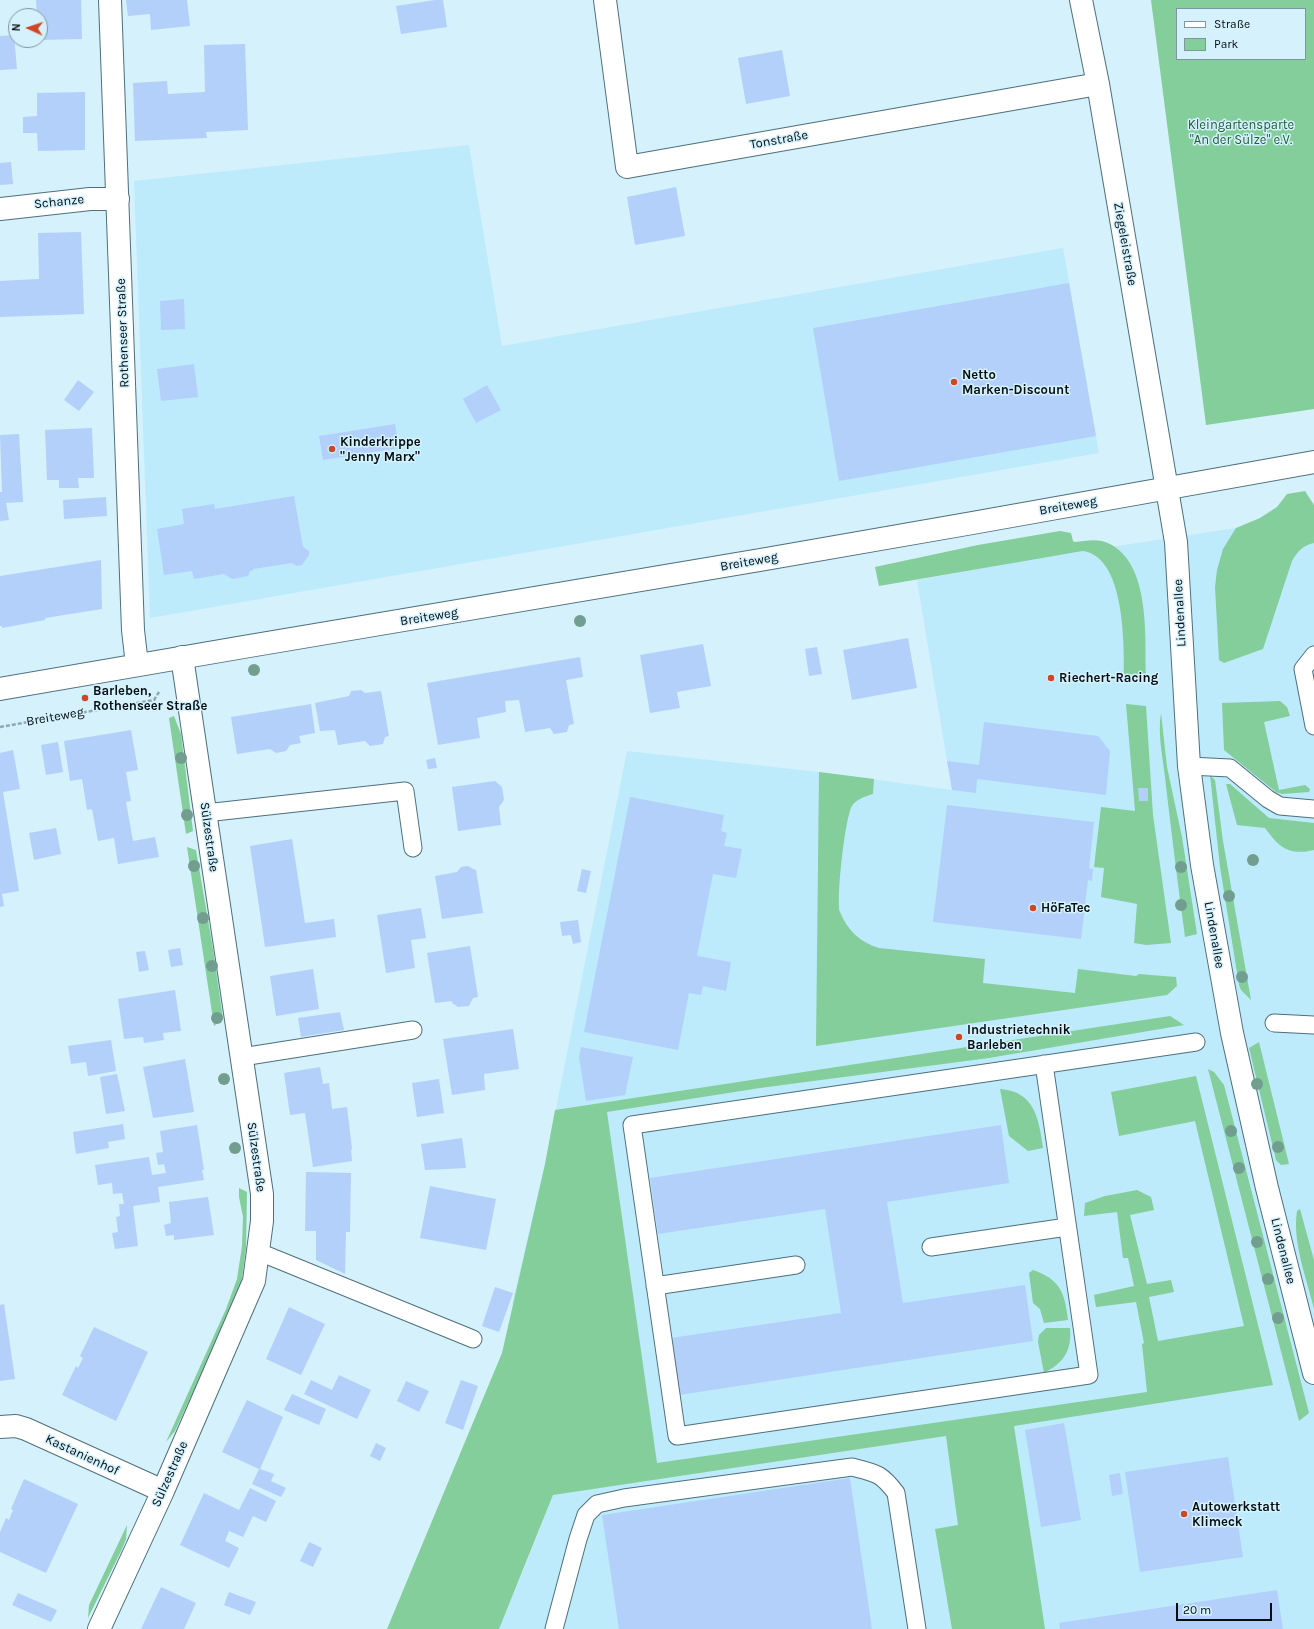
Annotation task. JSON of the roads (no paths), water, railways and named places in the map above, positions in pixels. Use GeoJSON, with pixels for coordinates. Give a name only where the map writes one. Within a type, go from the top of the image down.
{"type":"FeatureCollection","features":[{"type":"Feature","properties":{"kind":"street","name":"Rothenseer Straße"},"geometry":{"type":"LineString","coordinates":[[110,0],[133,630],[137,665]]}},
{"type":"Feature","properties":{"kind":"street","name":"Tonstraße"},"geometry":{"type":"LineString","coordinates":[[605,0],[627,167],[1098,84]]}},
{"type":"Feature","properties":{"kind":"street","name":"Ziegeleistraße"},"geometry":{"type":"LineString","coordinates":[[1081,0],[1098,84],[1168,488]]}},
{"type":"Feature","properties":{"kind":"street","name":"Schanze"},"geometry":{"type":"LineString","coordinates":[[0,209],[90,199],[118,199]]}},
{"type":"Feature","properties":{"kind":"street","name":"Breiteweg"},"geometry":{"type":"LineString","coordinates":[[0,689],[182,657],[420,619],[606,587],[1314,462]]}},
{"type":"Feature","properties":{"kind":"street","name":"Lindenallee"},"geometry":{"type":"LineString","coordinates":[[1168,488],[1176,542],[1190,766],[1202,865],[1232,1033],[1267,1188],[1314,1373]]}},
{"type":"Feature","properties":{"kind":"street","name":"Sülzestraße"},"geometry":{"type":"LineString","coordinates":[[99,1629],[163,1491],[254,1280],[262,1221],[262,1194],[182,657]]}},
{"type":"Feature","properties":{"kind":"street","name":"Kastanienhof"},"geometry":{"type":"LineString","coordinates":[[0,1427],[16,1426],[26,1429],[163,1491]]}},
{"type":"Feature","properties":{"kind":"lane"},"geometry":{"type":"LineString","coordinates":[[1314,655],[1303,669],[1314,726]]}},
{"type":"Feature","properties":{"kind":"lane"},"geometry":{"type":"LineString","coordinates":[[1190,766],[1230,768],[1268,799],[1280,806],[1314,809]]}},
{"type":"Feature","properties":{"kind":"lane"},"geometry":{"type":"LineString","coordinates":[[205,813],[405,791],[413,848]]}},
{"type":"Feature","properties":{"kind":"lane"},"geometry":{"type":"LineString","coordinates":[[1274,1023],[1314,1025]]}},
{"type":"Feature","properties":{"kind":"lane"},"geometry":{"type":"LineString","coordinates":[[242,1057],[413,1030]]}},
{"type":"Feature","properties":{"kind":"lane"},"geometry":{"type":"LineString","coordinates":[[1044,1064],[1089,1375],[677,1436],[632,1125],[1044,1064],[1196,1042]]}},
{"type":"Feature","properties":{"kind":"lane"},"geometry":{"type":"LineString","coordinates":[[931,1247],[1067,1227]]}},
{"type":"Feature","properties":{"kind":"lane"},"geometry":{"type":"LineString","coordinates":[[259,1252],[473,1340]]}},
{"type":"Feature","properties":{"kind":"lane"},"geometry":{"type":"LineString","coordinates":[[655,1286],[796,1265]]}},
{"type":"Feature","properties":{"kind":"lane"},"geometry":{"type":"LineString","coordinates":[[554,1629],[578,1539],[586,1515],[597,1504],[624,1498],[852,1468],[871,1472],[885,1479],[896,1493],[917,1629]]}},
{"type":"Feature","properties":{"kind":"place","name":"Netto Marken-Discount"},"geometry":{"type":"Point","coordinates":[954,382]}},
{"type":"Feature","properties":{"kind":"place","name":"Kinderkrippe \"Jenny Marx\""},"geometry":{"type":"Point","coordinates":[332,449]}},
{"type":"Feature","properties":{"kind":"place","name":"Riechert-Racing"},"geometry":{"type":"Point","coordinates":[1051,678]}},
{"type":"Feature","properties":{"kind":"place","name":"Barleben, Rothenseer Straße"},"geometry":{"type":"Point","coordinates":[85,698]}},
{"type":"Feature","properties":{"kind":"place","name":"HöFaTec"},"geometry":{"type":"Point","coordinates":[1033,908]}},
{"type":"Feature","properties":{"kind":"place","name":"Industrietechnik Barleben"},"geometry":{"type":"Point","coordinates":[959,1037]}},
{"type":"Feature","properties":{"kind":"place","name":"Autowerkstatt Klimeck"},"geometry":{"type":"Point","coordinates":[1184,1514]}},
{"type":"Feature","properties":{"kind":"park label","name":"Kleingartensparte \"An der Sülze\" e.V."},"geometry":{"type":"Point","coordinates":[1241,132]}}]}
